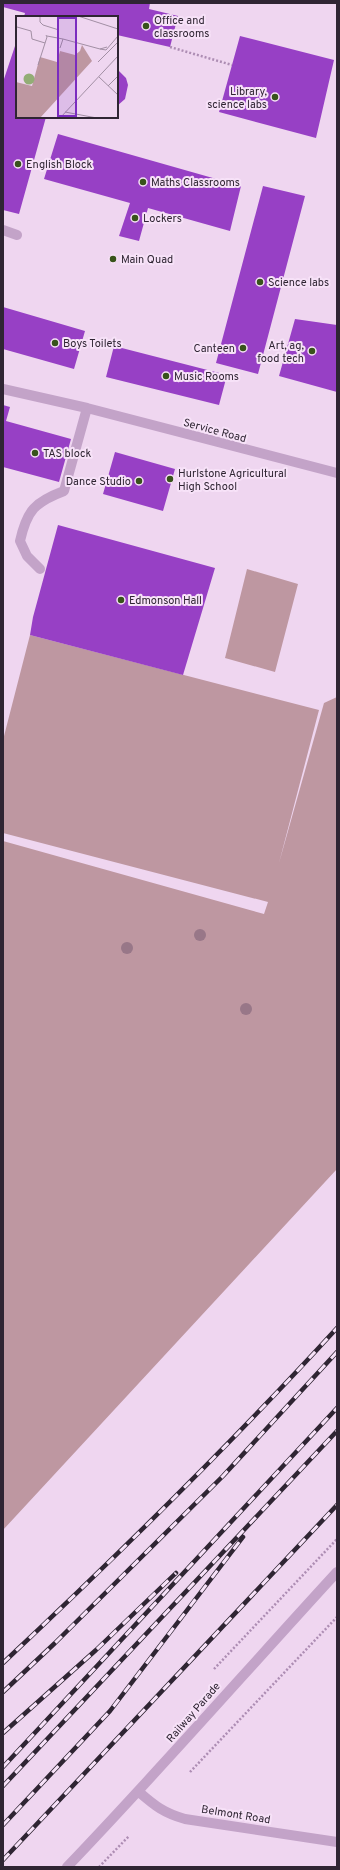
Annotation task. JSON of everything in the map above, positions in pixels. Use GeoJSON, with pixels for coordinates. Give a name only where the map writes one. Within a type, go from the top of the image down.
{"type":"FeatureCollection","features":[{"type":"Feature","properties":{"kind":"street"},"geometry":{"type":"LineString","coordinates":[[3,230],[17,235]]}},
{"type":"Feature","properties":{"kind":"street","name":"Service Road"},"geometry":{"type":"LineString","coordinates":[[3,389],[87,408],[337,473]]}},
{"type":"Feature","properties":{"kind":"street"},"geometry":{"type":"LineString","coordinates":[[40,569],[27,556],[20,541],[24,522],[32,509],[45,498],[64,491],[87,408]]}},
{"type":"Feature","properties":{"kind":"street","name":"Railway Parade"},"geometry":{"type":"LineString","coordinates":[[67,1867],[139,1792],[232,1685],[337,1572]]}},
{"type":"Feature","properties":{"kind":"street","name":"Belmont Road"},"geometry":{"type":"LineString","coordinates":[[139,1792],[163,1811],[185,1819],[337,1842]]}},
{"type":"Feature","properties":{"kind":"path"},"geometry":{"type":"LineString","coordinates":[[170,47],[232,65]]}},
{"type":"Feature","properties":{"kind":"path"},"geometry":{"type":"LineString","coordinates":[[214,1669],[337,1539]]}},
{"type":"Feature","properties":{"kind":"path"},"geometry":{"type":"LineString","coordinates":[[190,1772],[337,1617]]}},
{"type":"Feature","properties":{"kind":"path"},"geometry":{"type":"LineString","coordinates":[[99,1867],[129,1836]]}},
{"type":"Feature","properties":{"kind":"shaded area"},"geometry":{"type":"Polygon","coordinates":[[[247,569],[298,584],[275,672],[225,658],[247,569]]]}},
{"type":"Feature","properties":{"kind":"shaded area"},"geometry":{"type":"Polygon","coordinates":[[[30,635],[319,710],[279,863],[324,703],[337,697],[337,1169],[3,1530],[3,841],[264,914],[268,902],[3,833],[3,740],[30,635]]]}},
{"type":"Feature","properties":{"kind":"building","name":"Office and classrooms"},"geometry":{"type":"Polygon","coordinates":[[[3,3],[150,3],[149,9],[178,16],[170,47],[118,35],[118,16],[24,16],[25,13],[3,7],[3,3]]]}},
{"type":"Feature","properties":{"kind":"building","name":"Library, science labs"},"geometry":{"type":"Polygon","coordinates":[[[240,36],[334,60],[316,138],[219,112],[240,36]]]}},
{"type":"Feature","properties":{"kind":"building","name":"English Block"},"geometry":{"type":"Polygon","coordinates":[[[16,43],[16,118],[46,118],[19,214],[3,210],[3,82],[16,43]]]}},
{"type":"Feature","properties":{"kind":"building"},"geometry":{"type":"Polygon","coordinates":[[[118,70],[126,78],[128,85],[125,99],[118,105],[118,70]]]}},
{"type":"Feature","properties":{"kind":"building","name":"Maths Classrooms"},"geometry":{"type":"Polygon","coordinates":[[[58,134],[241,186],[230,231],[148,208],[139,241],[119,236],[130,203],[44,179],[58,134]]]}},
{"type":"Feature","properties":{"kind":"building","name":"Science labs"},"geometry":{"type":"Polygon","coordinates":[[[263,186],[305,196],[258,374],[216,363],[263,186]]]}},
{"type":"Feature","properties":{"kind":"building","name":"Boys Toilets"},"geometry":{"type":"Polygon","coordinates":[[[3,307],[85,331],[74,369],[3,349],[3,307]]]}},
{"type":"Feature","properties":{"kind":"building","name":"Art, ag, food tech"},"geometry":{"type":"Polygon","coordinates":[[[295,319],[337,325],[337,392],[279,376],[295,319]]]}},
{"type":"Feature","properties":{"kind":"building","name":"Music Rooms"},"geometry":{"type":"Polygon","coordinates":[[[114,346],[227,375],[219,405],[106,377],[114,346]]]}},
{"type":"Feature","properties":{"kind":"building","name":"TAS block"},"geometry":{"type":"Polygon","coordinates":[[[3,405],[10,407],[6,421],[71,439],[59,482],[3,467],[3,405]]]}},
{"type":"Feature","properties":{"kind":"building","name":"Dance Studio"},"geometry":{"type":"Polygon","coordinates":[[[115,452],[175,469],[163,511],[103,494],[115,452]]]}},
{"type":"Feature","properties":{"kind":"building","name":"Edmonson Hall"},"geometry":{"type":"Polygon","coordinates":[[[58,525],[215,568],[183,675],[30,635],[33,617],[58,525]]]}},
{"type":"Feature","properties":{"kind":"railway"},"geometry":{"type":"LineString","coordinates":[[3,1663],[89,1582],[215,1457],[337,1328]]}},
{"type":"Feature","properties":{"kind":"railway"},"geometry":{"type":"LineString","coordinates":[[3,1692],[55,1643],[223,1476],[337,1352]]}},
{"type":"Feature","properties":{"kind":"railway"},"geometry":{"type":"LineString","coordinates":[[3,1767],[337,1408]]}},
{"type":"Feature","properties":{"kind":"railway"},"geometry":{"type":"LineString","coordinates":[[3,1786],[337,1431]]}},
{"type":"Feature","properties":{"kind":"railway"},"geometry":{"type":"LineString","coordinates":[[3,1860],[337,1505]]}},
{"type":"Feature","properties":{"kind":"railway"},"geometry":{"type":"LineString","coordinates":[[3,1825],[110,1711],[243,1537]]}},
{"type":"Feature","properties":{"kind":"railway"},"geometry":{"type":"LineString","coordinates":[[3,1733],[96,1650],[176,1573]]}},
{"type":"Feature","properties":{"kind":"place","name":"Office and classrooms"},"geometry":{"type":"Point","coordinates":[146,26]}},
{"type":"Feature","properties":{"kind":"place","name":"Library, science labs"},"geometry":{"type":"Point","coordinates":[275,97]}},
{"type":"Feature","properties":{"kind":"place","name":"English Block"},"geometry":{"type":"Point","coordinates":[18,164]}},
{"type":"Feature","properties":{"kind":"place","name":"Maths Classrooms"},"geometry":{"type":"Point","coordinates":[143,182]}},
{"type":"Feature","properties":{"kind":"place","name":"Lockers"},"geometry":{"type":"Point","coordinates":[135,218]}},
{"type":"Feature","properties":{"kind":"place","name":"Main Quad"},"geometry":{"type":"Point","coordinates":[113,259]}},
{"type":"Feature","properties":{"kind":"place","name":"Science labs"},"geometry":{"type":"Point","coordinates":[260,282]}},
{"type":"Feature","properties":{"kind":"place","name":"Boys Toilets"},"geometry":{"type":"Point","coordinates":[55,343]}},
{"type":"Feature","properties":{"kind":"place","name":"Canteen"},"geometry":{"type":"Point","coordinates":[243,348]}},
{"type":"Feature","properties":{"kind":"place","name":"Art, ag, food tech"},"geometry":{"type":"Point","coordinates":[312,351]}},
{"type":"Feature","properties":{"kind":"place","name":"Music Rooms"},"geometry":{"type":"Point","coordinates":[166,376]}},
{"type":"Feature","properties":{"kind":"place","name":"TAS block"},"geometry":{"type":"Point","coordinates":[35,453]}},
{"type":"Feature","properties":{"kind":"place","name":"Hurlstone Agricultural High School"},"geometry":{"type":"Point","coordinates":[170,479]}},
{"type":"Feature","properties":{"kind":"place","name":"Dance Studio"},"geometry":{"type":"Point","coordinates":[139,481]}},
{"type":"Feature","properties":{"kind":"place","name":"Edmonson Hall"},"geometry":{"type":"Point","coordinates":[121,600]}}]}
